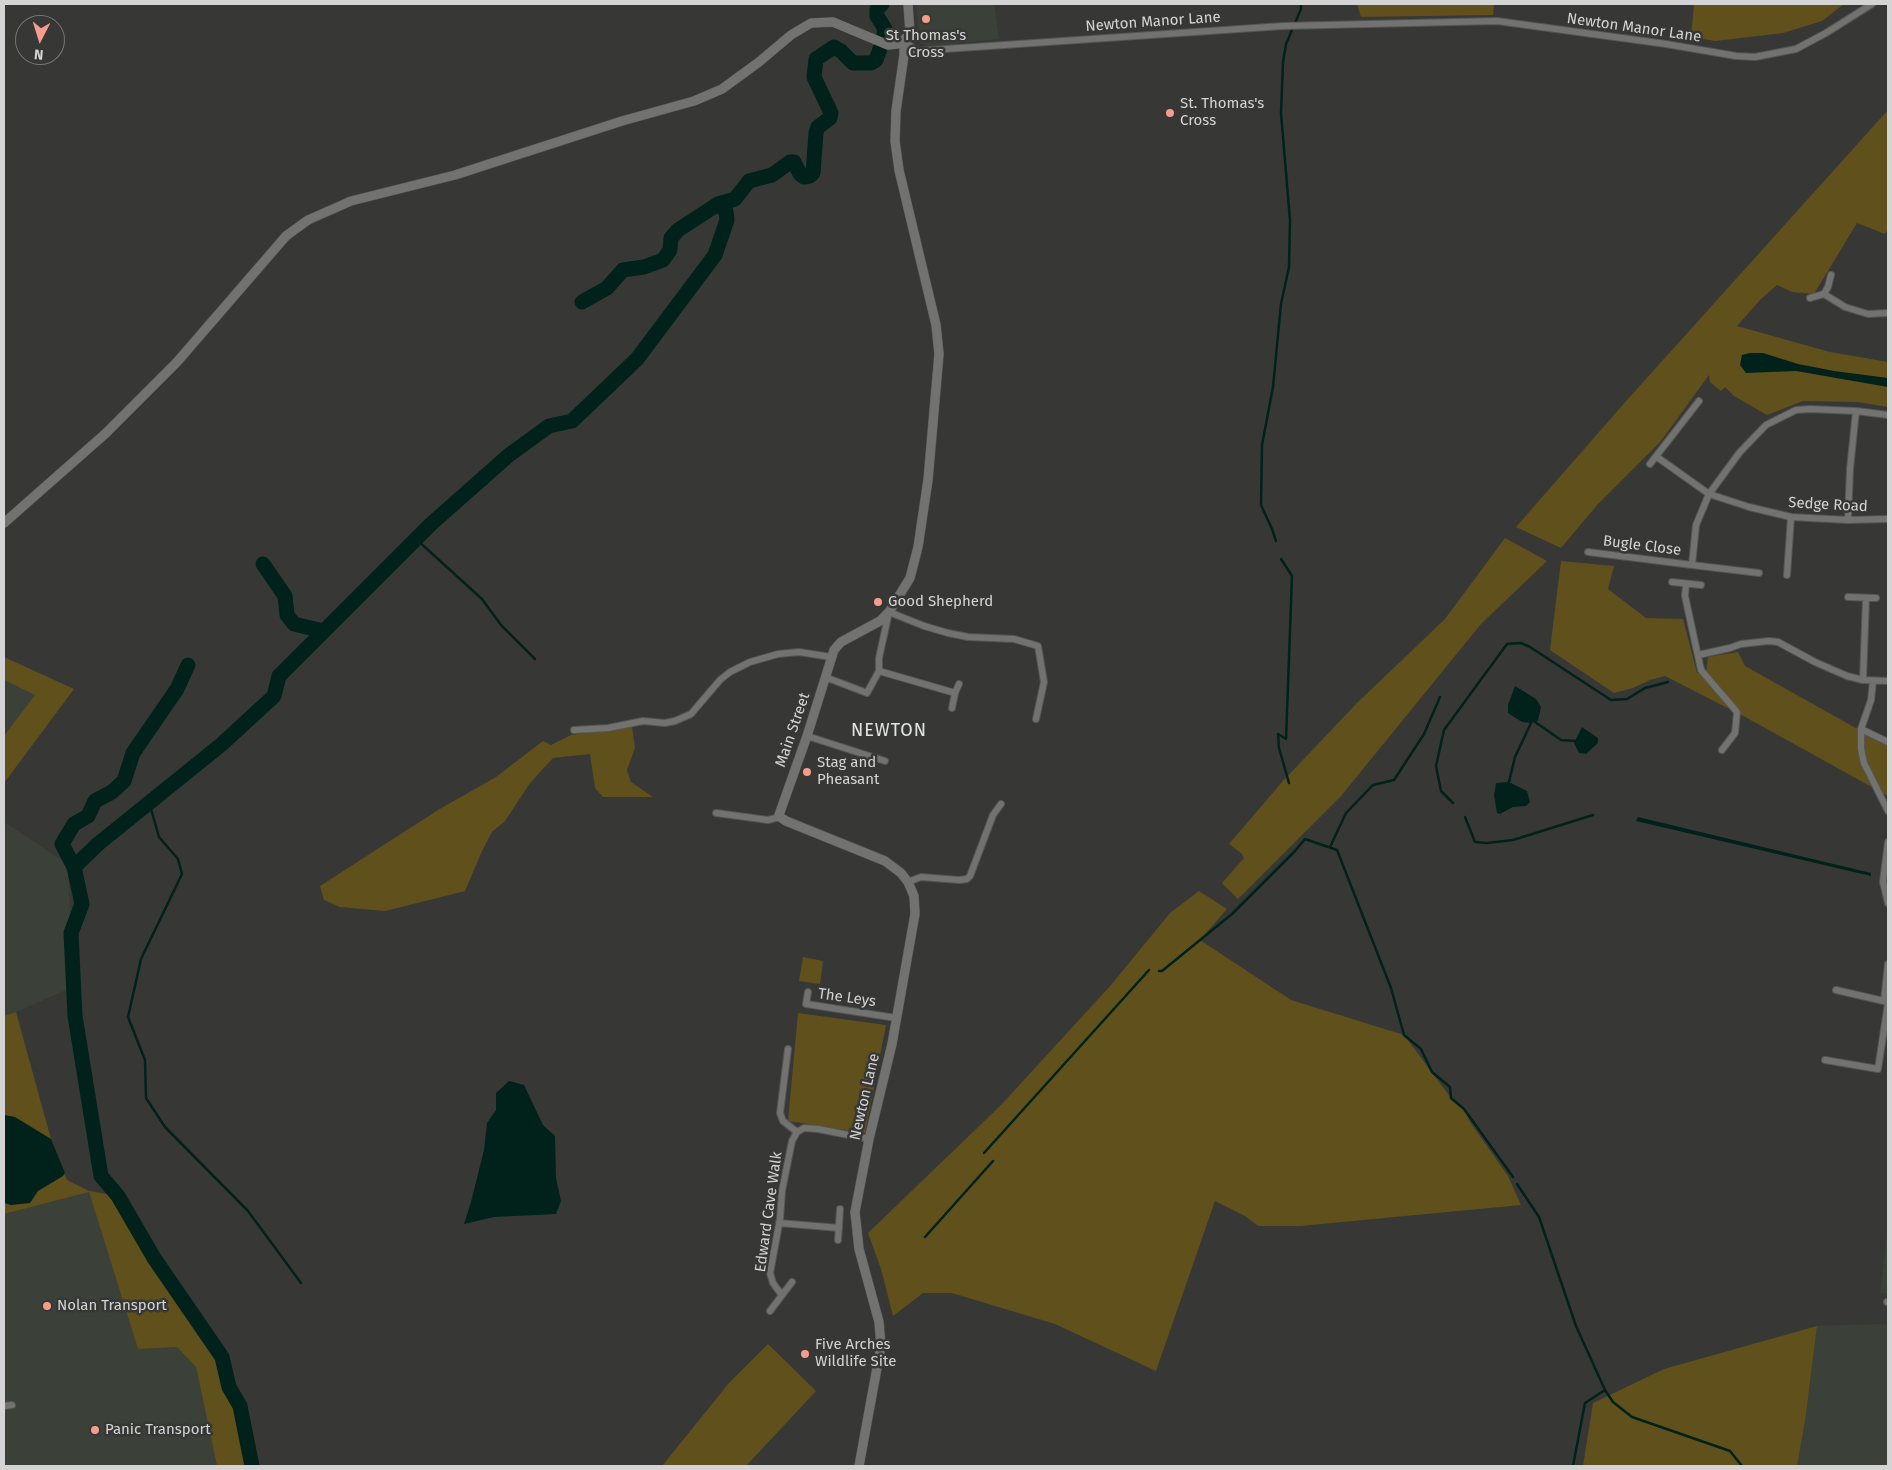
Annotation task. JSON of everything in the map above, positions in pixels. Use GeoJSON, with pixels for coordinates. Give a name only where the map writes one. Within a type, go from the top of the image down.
{"type":"FeatureCollection","features":[{"type":"Feature","properties":{"kind":"street"},"geometry":{"type":"LineString","coordinates":[[4,523],[105,434],[177,362],[286,236],[308,220],[351,201],[454,175],[694,101],[722,89],[791,34],[811,23],[833,22],[888,45],[897,44],[910,33],[908,4]]}},
{"type":"Feature","properties":{"kind":"street","name":"Newton Manor Lane"},"geometry":{"type":"LineString","coordinates":[[904,40],[916,50],[1299,25],[1497,22],[1755,57],[1796,49],[1826,33],[1872,4]]}},
{"type":"Feature","properties":{"kind":"street"},"geometry":{"type":"LineString","coordinates":[[574,730],[608,728],[643,721],[665,723],[675,721],[691,714],[720,680],[730,672],[750,662],[778,654],[799,652],[830,657],[841,642],[880,621],[889,612],[910,578],[918,547],[928,480],[939,354],[936,326],[899,170],[895,141],[896,111],[904,55],[904,40]]}},
{"type":"Feature","properties":{"kind":"street"},"geometry":{"type":"LineString","coordinates":[[1810,298],[1824,294],[1831,275]]}},
{"type":"Feature","properties":{"kind":"street"},"geometry":{"type":"LineString","coordinates":[[1824,294],[1845,307],[1868,314],[1888,313]]}},
{"type":"Feature","properties":{"kind":"street"},"geometry":{"type":"LineString","coordinates":[[1650,464],[1699,401]]}},
{"type":"Feature","properties":{"kind":"street","name":"Bugle Close"},"geometry":{"type":"LineString","coordinates":[[1692,565],[1696,525],[1708,494],[1740,452],[1766,425],[1796,410],[1810,408],[1888,414]]}},
{"type":"Feature","properties":{"kind":"street"},"geometry":{"type":"LineString","coordinates":[[1848,520],[1856,411]]}},
{"type":"Feature","properties":{"kind":"street","name":"Sedge Road"},"geometry":{"type":"LineString","coordinates":[[1657,457],[1708,494],[1749,507],[1791,517],[1848,520],[1888,519]]}},
{"type":"Feature","properties":{"kind":"street"},"geometry":{"type":"LineString","coordinates":[[1787,575],[1791,517]]}},
{"type":"Feature","properties":{"kind":"street","name":"Bugle Close"},"geometry":{"type":"LineString","coordinates":[[1588,552],[1759,573]]}},
{"type":"Feature","properties":{"kind":"street"},"geometry":{"type":"LineString","coordinates":[[1672,582],[1701,585]]}},
{"type":"Feature","properties":{"kind":"street"},"geometry":{"type":"LineString","coordinates":[[1686,584],[1685,596],[1701,670],[1737,712],[1735,733],[1722,750]]}},
{"type":"Feature","properties":{"kind":"street"},"geometry":{"type":"LineString","coordinates":[[1848,597],[1876,598]]}},
{"type":"Feature","properties":{"kind":"street"},"geometry":{"type":"LineString","coordinates":[[1863,680],[1866,598]]}},
{"type":"Feature","properties":{"kind":"street"},"geometry":{"type":"LineString","coordinates":[[825,677],[867,693],[879,671],[879,658],[889,612]]}},
{"type":"Feature","properties":{"kind":"street"},"geometry":{"type":"LineString","coordinates":[[889,612],[948,633],[968,637],[1014,639],[1038,646],[1044,682],[1036,719]]}},
{"type":"Feature","properties":{"kind":"street"},"geometry":{"type":"LineString","coordinates":[[1698,655],[1741,644],[1778,642],[1840,674],[1863,680],[1888,681]]}},
{"type":"Feature","properties":{"kind":"street","name":"Main Street"},"geometry":{"type":"LineString","coordinates":[[780,814],[807,736],[830,657]]}},
{"type":"Feature","properties":{"kind":"street"},"geometry":{"type":"LineString","coordinates":[[879,671],[955,693]]}},
{"type":"Feature","properties":{"kind":"street"},"geometry":{"type":"LineString","coordinates":[[1873,681],[1870,706],[1862,729],[1862,749],[1864,763],[1888,811]]}},
{"type":"Feature","properties":{"kind":"street"},"geometry":{"type":"LineString","coordinates":[[952,708],[959,684]]}},
{"type":"Feature","properties":{"kind":"street"},"geometry":{"type":"LineString","coordinates":[[1862,729],[1888,742]]}},
{"type":"Feature","properties":{"kind":"street"},"geometry":{"type":"LineString","coordinates":[[807,736],[885,761]]}},
{"type":"Feature","properties":{"kind":"street"},"geometry":{"type":"LineString","coordinates":[[716,814],[768,820],[780,814],[885,861],[908,882],[921,877],[959,880],[970,876],[993,815],[1001,804]]}},
{"type":"Feature","properties":{"kind":"street"},"geometry":{"type":"LineString","coordinates":[[1888,842],[1884,882],[1888,904]]}},
{"type":"Feature","properties":{"kind":"street","name":"Newton Lane"},"geometry":{"type":"LineString","coordinates":[[858,1466],[880,1346],[879,1322],[857,1240],[855,1212],[869,1139],[892,1044],[916,914],[914,896],[908,882]]}},
{"type":"Feature","properties":{"kind":"street"},"geometry":{"type":"LineString","coordinates":[[1824,1060],[1878,1069],[1887,1002],[1888,964]]}},
{"type":"Feature","properties":{"kind":"street"},"geometry":{"type":"LineString","coordinates":[[1836,990],[1887,1002]]}},
{"type":"Feature","properties":{"kind":"street","name":"The Leys"},"geometry":{"type":"LineString","coordinates":[[808,992],[806,1004],[896,1018]]}},
{"type":"Feature","properties":{"kind":"street"},"geometry":{"type":"LineString","coordinates":[[788,1049],[780,1113],[783,1121],[797,1132],[804,1128],[818,1129],[869,1139]]}},
{"type":"Feature","properties":{"kind":"street","name":"Edward Cave Walk"},"geometry":{"type":"LineString","coordinates":[[781,1294],[773,1283],[770,1273],[779,1223],[782,1191],[792,1141],[797,1132]]}},
{"type":"Feature","properties":{"kind":"street"},"geometry":{"type":"LineString","coordinates":[[838,1240],[840,1209]]}},
{"type":"Feature","properties":{"kind":"street"},"geometry":{"type":"LineString","coordinates":[[779,1223],[839,1228]]}},
{"type":"Feature","properties":{"kind":"street"},"geometry":{"type":"LineString","coordinates":[[770,1311],[781,1294],[792,1282]]}},
{"type":"Feature","properties":{"kind":"street"},"geometry":{"type":"LineString","coordinates":[[4,1406],[12,1405]]}},
{"type":"Feature","properties":{"kind":"shaded area"},"geometry":{"type":"Polygon","coordinates":[[[916,4],[994,4],[999,39],[928,46],[920,43],[916,4]]]}},
{"type":"Feature","properties":{"kind":"shaded area"},"geometry":{"type":"Polygon","coordinates":[[[1357,4],[1494,4],[1493,15],[1361,17],[1357,4]]]}},
{"type":"Feature","properties":{"kind":"shaded area"},"geometry":{"type":"Polygon","coordinates":[[[1694,4],[1844,4],[1822,21],[1783,33],[1715,41],[1691,37],[1694,4]]]}},
{"type":"Feature","properties":{"kind":"shaded area"},"geometry":{"type":"Polygon","coordinates":[[[1888,110],[1888,229],[1885,234],[1857,223],[1814,294],[1792,292],[1777,285],[1761,299],[1737,326],[1830,352],[1888,362],[1888,407],[1857,402],[1803,401],[1767,415],[1734,396],[1725,387],[1721,391],[1710,382],[1709,375],[1661,441],[1598,504],[1561,548],[1516,527],[1627,400],[1888,110]]]}},
{"type":"Feature","properties":{"kind":"shaded area"},"geometry":{"type":"Polygon","coordinates":[[[1763,353],[1798,364],[1834,371],[1888,378],[1888,387],[1796,371],[1746,373],[1740,365],[1742,355],[1763,353]]]}},
{"type":"Feature","properties":{"kind":"shaded area"},"geometry":{"type":"Polygon","coordinates":[[[1505,538],[1547,561],[1481,624],[1341,796],[1238,899],[1222,883],[1244,858],[1242,854],[1229,844],[1282,782],[1357,703],[1445,619],[1505,538]]]}},
{"type":"Feature","properties":{"kind":"shaded area"},"geometry":{"type":"Polygon","coordinates":[[[1561,561],[1614,566],[1608,589],[1646,618],[1683,619],[1697,673],[1706,674],[1708,657],[1738,652],[1745,666],[1888,746],[1888,796],[1747,718],[1665,676],[1614,693],[1550,650],[1561,561]]]}},
{"type":"Feature","properties":{"kind":"shaded area"},"geometry":{"type":"Polygon","coordinates":[[[4,657],[74,689],[4,783],[4,657]]]}},
{"type":"Feature","properties":{"kind":"shaded area"},"geometry":{"type":"Polygon","coordinates":[[[4,657],[74,689],[4,783],[4,736],[35,695],[4,680],[4,657]]]}},
{"type":"Feature","properties":{"kind":"shaded area"},"geometry":{"type":"Polygon","coordinates":[[[1515,686],[1536,699],[1541,707],[1538,721],[1531,723],[1522,722],[1508,713],[1508,705],[1515,686]]]}},
{"type":"Feature","properties":{"kind":"shaded area"},"geometry":{"type":"Polygon","coordinates":[[[632,727],[635,748],[627,770],[631,782],[653,797],[603,797],[595,788],[590,754],[553,758],[530,783],[505,821],[492,832],[465,891],[385,911],[340,907],[324,900],[320,886],[438,810],[496,777],[543,741],[551,745],[571,735],[632,727]]]}},
{"type":"Feature","properties":{"kind":"shaded area"},"geometry":{"type":"Polygon","coordinates":[[[1582,727],[1598,738],[1598,743],[1586,754],[1579,753],[1574,743],[1582,727]]]}},
{"type":"Feature","properties":{"kind":"shaded area"},"geometry":{"type":"Polygon","coordinates":[[[1509,782],[1527,791],[1530,802],[1526,806],[1513,807],[1500,814],[1497,813],[1494,795],[1496,783],[1509,782]]]}},
{"type":"Feature","properties":{"kind":"shaded area"},"geometry":{"type":"Polygon","coordinates":[[[1638,817],[1871,873],[1871,876],[1636,821],[1638,817]]]}},
{"type":"Feature","properties":{"kind":"shaded area"},"geometry":{"type":"Polygon","coordinates":[[[4,822],[68,864],[73,987],[4,1016],[4,822]]]}},
{"type":"Feature","properties":{"kind":"shaded area"},"geometry":{"type":"Polygon","coordinates":[[[1199,891],[1227,909],[1200,940],[1291,1000],[1404,1035],[1451,1098],[1464,1109],[1470,1122],[1508,1176],[1521,1205],[1300,1226],[1258,1226],[1245,1216],[1215,1201],[1156,1371],[1055,1324],[952,1293],[923,1293],[893,1316],[881,1269],[868,1233],[1001,1105],[1111,985],[1170,913],[1199,891]]]}},
{"type":"Feature","properties":{"kind":"shaded area"},"geometry":{"type":"Polygon","coordinates":[[[803,957],[823,961],[820,984],[799,981],[803,957]]]}},
{"type":"Feature","properties":{"kind":"shaded area"},"geometry":{"type":"Polygon","coordinates":[[[16,1012],[51,1139],[67,1180],[89,1191],[118,1196],[154,1258],[222,1357],[229,1387],[240,1406],[250,1466],[217,1466],[196,1367],[177,1347],[138,1349],[89,1192],[4,1214],[4,1016],[16,1012]]]}},
{"type":"Feature","properties":{"kind":"shaded area"},"geometry":{"type":"Polygon","coordinates":[[[798,1013],[886,1025],[865,1133],[788,1121],[798,1013]]]}},
{"type":"Feature","properties":{"kind":"shaded area"},"geometry":{"type":"Polygon","coordinates":[[[509,1081],[524,1085],[543,1125],[555,1136],[556,1178],[561,1201],[556,1214],[494,1217],[464,1224],[484,1150],[487,1123],[496,1110],[496,1093],[509,1081]]]}},
{"type":"Feature","properties":{"kind":"shaded area"},"geometry":{"type":"Polygon","coordinates":[[[4,1115],[15,1117],[51,1139],[65,1173],[38,1191],[30,1203],[11,1205],[4,1203],[4,1115]]]}},
{"type":"Feature","properties":{"kind":"shaded area"},"geometry":{"type":"Polygon","coordinates":[[[89,1191],[138,1349],[177,1347],[196,1367],[217,1466],[4,1466],[4,1214],[89,1191]]]}},
{"type":"Feature","properties":{"kind":"shaded area"},"geometry":{"type":"Polygon","coordinates":[[[1888,1226],[1888,1294],[1880,1293],[1888,1226]]]}},
{"type":"Feature","properties":{"kind":"shaded area"},"geometry":{"type":"Polygon","coordinates":[[[1888,1325],[1888,1466],[1797,1466],[1805,1422],[1817,1326],[1888,1325]]]}},
{"type":"Feature","properties":{"kind":"shaded area"},"geometry":{"type":"Polygon","coordinates":[[[1817,1326],[1805,1422],[1797,1466],[1583,1466],[1593,1403],[1664,1369],[1817,1326]]]}},
{"type":"Feature","properties":{"kind":"shaded area"},"geometry":{"type":"Polygon","coordinates":[[[768,1344],[816,1391],[746,1466],[662,1466],[729,1383],[768,1344]]]}},
{"type":"Feature","properties":{"kind":"waterway"},"geometry":{"type":"LineString","coordinates":[[882,4],[877,9],[877,16],[885,29],[884,34]]}},
{"type":"Feature","properties":{"kind":"waterway"},"geometry":{"type":"LineString","coordinates":[[1276,541],[1261,505],[1262,445],[1273,387],[1281,304],[1289,267],[1290,220],[1281,113],[1283,62],[1286,44],[1301,9],[1301,4]]}},
{"type":"Feature","properties":{"kind":"waterway"},"geometry":{"type":"LineString","coordinates":[[252,1466],[240,1406],[229,1387],[222,1357],[154,1258],[118,1196],[101,1176],[75,1016],[71,933],[82,904],[74,867],[98,844],[222,744],[274,696],[279,676],[431,524],[509,455],[549,426],[572,421],[637,359],[715,255],[727,220],[726,211],[718,204],[735,199],[749,181],[772,175],[790,162],[794,162],[800,174],[804,177],[810,176],[813,173],[816,133],[818,127],[830,118],[831,113],[814,77],[816,59],[834,47],[853,63],[871,63],[876,60],[880,49]]}},
{"type":"Feature","properties":{"kind":"waterway"},"geometry":{"type":"LineString","coordinates":[[582,302],[607,288],[623,270],[644,267],[663,260],[670,250],[671,238],[678,230],[718,204]]}},
{"type":"Feature","properties":{"kind":"waterway"},"geometry":{"type":"LineString","coordinates":[[416,539],[482,599],[501,625],[535,659]]}},
{"type":"Feature","properties":{"kind":"waterway"},"geometry":{"type":"LineString","coordinates":[[1281,559],[1292,576],[1286,739],[1278,734],[1279,748],[1289,783]]}},
{"type":"Feature","properties":{"kind":"waterway"},"geometry":{"type":"LineString","coordinates":[[263,564],[285,596],[287,615],[294,624],[323,631]]}},
{"type":"Feature","properties":{"kind":"waterway"},"geometry":{"type":"LineString","coordinates":[[1453,803],[1441,791],[1436,766],[1444,730],[1507,644],[1521,643],[1530,647],[1611,700],[1627,699],[1645,688],[1668,682]]}},
{"type":"Feature","properties":{"kind":"waterway"},"geometry":{"type":"LineString","coordinates":[[74,867],[62,844],[74,824],[88,816],[95,801],[112,792],[124,781],[133,753],[177,689],[188,665]]}},
{"type":"Feature","properties":{"kind":"waterway"},"geometry":{"type":"LineString","coordinates":[[1330,847],[1346,813],[1373,785],[1394,780],[1424,734],[1440,697]]}},
{"type":"Feature","properties":{"kind":"waterway"},"geometry":{"type":"LineString","coordinates":[[1535,722],[1561,740],[1576,741]]}},
{"type":"Feature","properties":{"kind":"waterway"},"geometry":{"type":"LineString","coordinates":[[1509,782],[1515,757],[1531,723]]}},
{"type":"Feature","properties":{"kind":"waterway"},"geometry":{"type":"LineString","coordinates":[[149,802],[159,837],[178,859],[182,874],[141,959],[128,1017],[145,1060],[146,1098],[165,1127],[248,1211],[301,1283]]}},
{"type":"Feature","properties":{"kind":"waterway"},"geometry":{"type":"LineString","coordinates":[[1465,817],[1475,842],[1487,843],[1513,840],[1593,815]]}},
{"type":"Feature","properties":{"kind":"waterway"},"geometry":{"type":"LineString","coordinates":[[1159,971],[1162,971],[1232,914],[1305,839],[1337,850],[1391,988],[1404,1035],[1421,1049],[1432,1072],[1450,1087],[1451,1098],[1464,1109],[1513,1177]]}},
{"type":"Feature","properties":{"kind":"waterway"},"geometry":{"type":"LineString","coordinates":[[984,1153],[1149,970]]}},
{"type":"Feature","properties":{"kind":"waterway"},"geometry":{"type":"LineString","coordinates":[[925,1237],[993,1161]]}},
{"type":"Feature","properties":{"kind":"waterway"},"geometry":{"type":"LineString","coordinates":[[1517,1184],[1539,1217],[1576,1326],[1605,1390],[1613,1402],[1632,1417],[1730,1451],[1742,1466]]}},
{"type":"Feature","properties":{"kind":"waterway"},"geometry":{"type":"LineString","coordinates":[[1573,1466],[1585,1403],[1605,1390]]}},
{"type":"Feature","properties":{"kind":"place","name":"St Thomas's Cross"},"geometry":{"type":"Point","coordinates":[926,19]}},
{"type":"Feature","properties":{"kind":"place","name":"St. Thomas's Cross"},"geometry":{"type":"Point","coordinates":[1170,113]}},
{"type":"Feature","properties":{"kind":"place","name":"Good Shepherd"},"geometry":{"type":"Point","coordinates":[878,602]}},
{"type":"Feature","properties":{"kind":"place","name":"Stag and Pheasant"},"geometry":{"type":"Point","coordinates":[807,772]}},
{"type":"Feature","properties":{"kind":"place","name":"Nolan Transport"},"geometry":{"type":"Point","coordinates":[47,1306]}},
{"type":"Feature","properties":{"kind":"place","name":"Five Arches Wildlife Site"},"geometry":{"type":"Point","coordinates":[805,1354]}},
{"type":"Feature","properties":{"kind":"place","name":"Panic Transport"},"geometry":{"type":"Point","coordinates":[95,1430]}},
{"type":"Feature","properties":{"kind":"district","name":"NEWTON"},"geometry":{"type":"Point","coordinates":[889,731]}}]}
